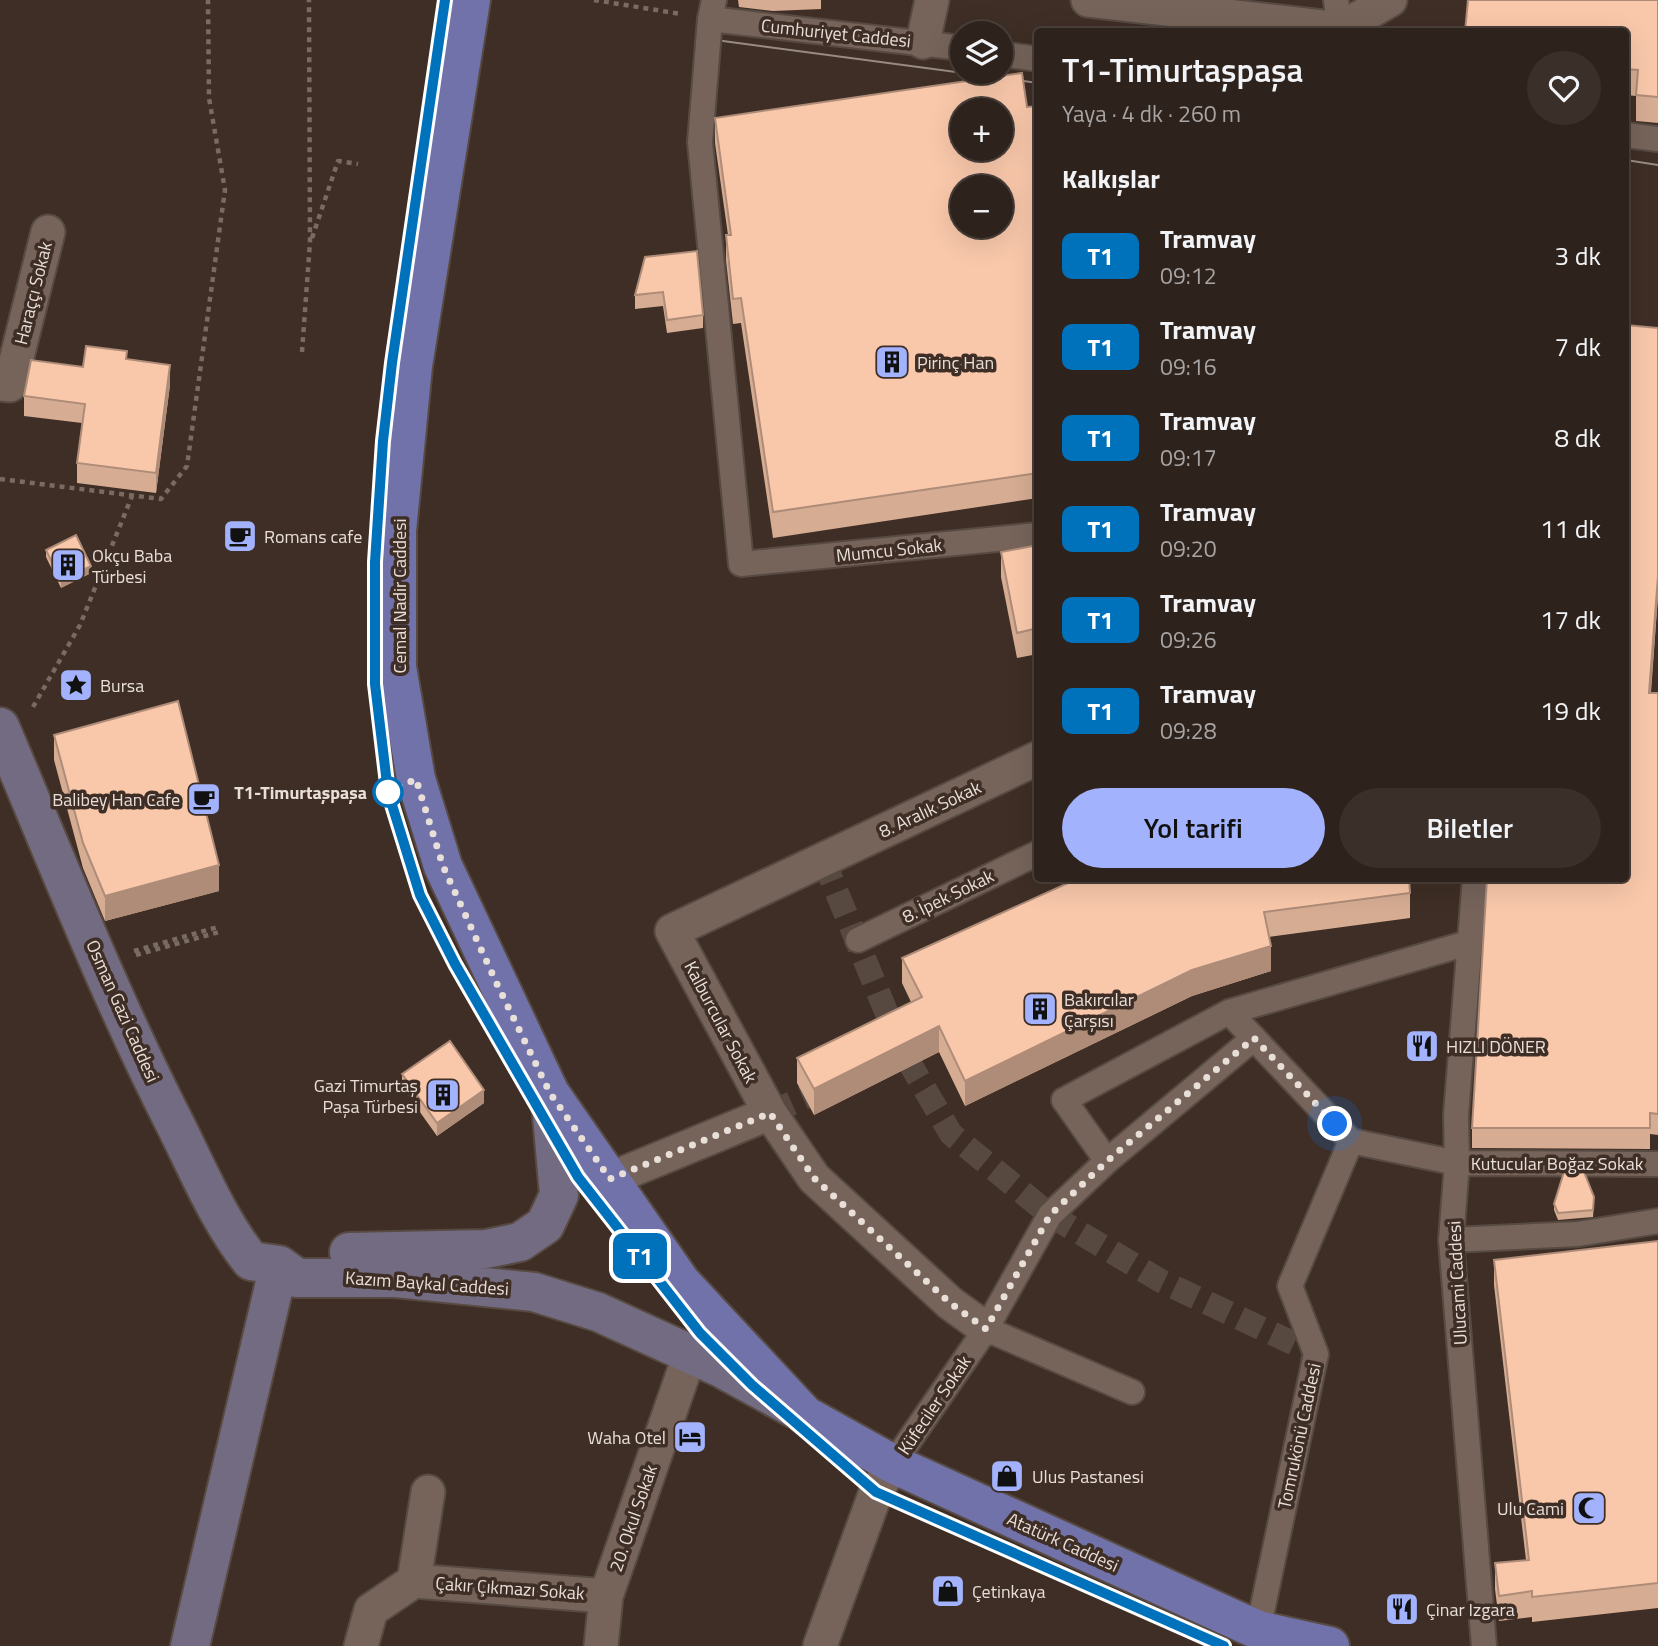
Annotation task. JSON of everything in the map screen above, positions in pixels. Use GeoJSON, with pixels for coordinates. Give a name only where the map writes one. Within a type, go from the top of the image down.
{"type":"FeatureCollection","features":[{"type":"Feature","properties":{"kind":"main road","name":"Cemal Nadir Caddesi"},"geometry":{"type":"LineString","coordinates":[[471,0],[413,366],[397,531],[397,667],[416,779],[443,866],[550,1093],[681,1282],[805,1415]]}},
{"type":"Feature","properties":{"kind":"main road","name":"Osman Gazi Caddesi"},"geometry":{"type":"LineString","coordinates":[[5,740],[137,1051],[217,1207],[250,1261],[279,1265]]}},
{"type":"Feature","properties":{"kind":"main road","name":"Kazım Baykal Caddesi"},"geometry":{"type":"LineString","coordinates":[[550,1093],[559,1195],[545,1225],[520,1242],[486,1249],[305,1253],[279,1265],[297,1278],[407,1278],[534,1292],[598,1312],[690,1354],[805,1415]]}},
{"type":"Feature","properties":{"kind":"main road"},"geometry":{"type":"LineString","coordinates":[[190,1646],[279,1265]]}},
{"type":"Feature","properties":{"kind":"main road","name":"Atatürk Caddesi"},"geometry":{"type":"LineString","coordinates":[[805,1415],[893,1464],[1256,1638],[1330,1646]]}},
{"type":"Feature","properties":{"kind":"street"},"geometry":{"type":"LineString","coordinates":[[923,42],[932,0]]}},
{"type":"Feature","properties":{"kind":"street"},"geometry":{"type":"LineString","coordinates":[[1088,0],[1339,20],[1390,0]]}},
{"type":"Feature","properties":{"kind":"street","name":"Cumhuriyet Caddesi"},"geometry":{"type":"LineString","coordinates":[[712,9],[950,46]]}},
{"type":"Feature","properties":{"kind":"street","name":"Mumcu Sokak"},"geometry":{"type":"LineString","coordinates":[[712,9],[700,142],[741,565],[1034,535]]}},
{"type":"Feature","properties":{"kind":"street"},"geometry":{"type":"LineString","coordinates":[[1013,56],[1034,58]]}},
{"type":"Feature","properties":{"kind":"street"},"geometry":{"type":"LineString","coordinates":[[1629,135],[1658,139]]}},
{"type":"Feature","properties":{"kind":"street","name":"Haraççı Sokak"},"geometry":{"type":"LineString","coordinates":[[0,384],[10,385],[48,232]]}},
{"type":"Feature","properties":{"kind":"street","name":"8. Aralık Sokak"},"geometry":{"type":"LineString","coordinates":[[672,931],[1034,760]]}},
{"type":"Feature","properties":{"kind":"street","name":"8. İpek Sokak"},"geometry":{"type":"LineString","coordinates":[[858,940],[1034,855]]}},
{"type":"Feature","properties":{"kind":"street","name":"Ulucami Caddesi"},"geometry":{"type":"LineString","coordinates":[[1475,882],[1456,1115],[1457,1163],[1451,1240],[1484,1646]]}},
{"type":"Feature","properties":{"kind":"street","name":"Kalburcular Sokak"},"geometry":{"type":"LineString","coordinates":[[672,931],[770,1113],[814,1178],[950,1303],[986,1329]]}},
{"type":"Feature","properties":{"kind":"street"},"geometry":{"type":"LineString","coordinates":[[1107,1161],[1064,1100],[1229,1012],[1468,943]]}},
{"type":"Feature","properties":{"kind":"street"},"geometry":{"type":"LineString","coordinates":[[1229,1012],[1351,1141]]}},
{"type":"Feature","properties":{"kind":"street","name":"Küfeciler Sokak"},"geometry":{"type":"LineString","coordinates":[[893,1464],[986,1329],[1050,1215],[1107,1161],[1254,1038]]}},
{"type":"Feature","properties":{"kind":"street"},"geometry":{"type":"LineString","coordinates":[[610,1179],[770,1113]]}},
{"type":"Feature","properties":{"kind":"street","name":"Kutucular Boğaz Sokak"},"geometry":{"type":"LineString","coordinates":[[1351,1141],[1457,1163],[1658,1164]]}},
{"type":"Feature","properties":{"kind":"street","name":"Tomrukönü Caddesi"},"geometry":{"type":"LineString","coordinates":[[1256,1638],[1316,1354],[1290,1286],[1351,1141]]}},
{"type":"Feature","properties":{"kind":"street"},"geometry":{"type":"LineString","coordinates":[[1451,1240],[1578,1234],[1658,1221]]}},
{"type":"Feature","properties":{"kind":"street"},"geometry":{"type":"LineString","coordinates":[[986,1329],[1132,1391]]}},
{"type":"Feature","properties":{"kind":"street","name":"20. Okul Sokak"},"geometry":{"type":"LineString","coordinates":[[601,1646],[606,1596],[690,1354]]}},
{"type":"Feature","properties":{"kind":"street"},"geometry":{"type":"LineString","coordinates":[[820,1646],[876,1492],[893,1464]]}},
{"type":"Feature","properties":{"kind":"street"},"geometry":{"type":"LineString","coordinates":[[361,1646],[371,1610],[414,1581],[428,1492]]}},
{"type":"Feature","properties":{"kind":"street","name":"Çakır Çıkmazı Sokak"},"geometry":{"type":"LineString","coordinates":[[414,1581],[606,1596]]}},
{"type":"Feature","properties":{"kind":"path"},"geometry":{"type":"LineString","coordinates":[[0,479],[161,499],[187,466],[225,190],[209,98],[208,0]]}},
{"type":"Feature","properties":{"kind":"path"},"geometry":{"type":"LineString","coordinates":[[302,352],[310,242],[309,0]]}},
{"type":"Feature","properties":{"kind":"path"},"geometry":{"type":"LineString","coordinates":[[594,0],[712,9]]}},
{"type":"Feature","properties":{"kind":"path"},"geometry":{"type":"LineString","coordinates":[[310,242],[338,161],[358,164]]}},
{"type":"Feature","properties":{"kind":"path"},"geometry":{"type":"LineString","coordinates":[[5,740],[41,689],[80,625],[132,496]]}},
{"type":"Feature","properties":{"kind":"path"},"geometry":{"type":"LineString","coordinates":[[125,956],[218,929]]}},
{"type":"Feature","properties":{"kind":"building"},"geometry":{"type":"Polygon","coordinates":[[[1468,0],[1658,0],[1658,97],[1636,95],[1638,70],[1629,69],[1629,28],[1465,28],[1468,0]]]}},
{"type":"Feature","properties":{"kind":"building","name":"Pirinç Han"},"geometry":{"type":"Polygon","coordinates":[[[1022,73],[1027,107],[1034,106],[1034,474],[773,512],[741,298],[733,299],[726,235],[731,235],[715,118],[950,84],[1013,84],[1013,74],[1022,73]]]}},
{"type":"Feature","properties":{"kind":"building"},"geometry":{"type":"Polygon","coordinates":[[[697,251],[703,315],[667,320],[663,292],[635,295],[645,257],[697,251]]]}},
{"type":"Feature","properties":{"kind":"building"},"geometry":{"type":"Polygon","coordinates":[[[1629,325],[1658,328],[1658,576],[1649,693],[1658,693],[1658,1114],[1650,1113],[1650,1128],[1472,1128],[1487,882],[1629,882],[1629,325]]]}},
{"type":"Feature","properties":{"kind":"building"},"geometry":{"type":"Polygon","coordinates":[[[86,346],[127,351],[126,359],[170,365],[156,473],[77,463],[85,404],[24,396],[31,360],[83,367],[86,346]]]}},
{"type":"Feature","properties":{"kind":"building","name":"Okçu Baba Türbesi"},"geometry":{"type":"Polygon","coordinates":[[[76,535],[91,566],[61,581],[46,550],[76,535]]]}},
{"type":"Feature","properties":{"kind":"building"},"geometry":{"type":"Polygon","coordinates":[[[1034,546],[1034,629],[1017,633],[1001,552],[1034,546]]]}},
{"type":"Feature","properties":{"kind":"building"},"geometry":{"type":"Polygon","coordinates":[[[178,701],[219,865],[105,896],[83,843],[54,735],[178,701]]]}},
{"type":"Feature","properties":{"kind":"building","name":"Bakırcılar Çarşısı"},"geometry":{"type":"Polygon","coordinates":[[[1070,882],[1409,882],[1410,893],[1264,912],[1271,946],[1192,970],[965,1081],[939,1026],[814,1089],[797,1058],[922,997],[902,958],[1070,882]]]}},
{"type":"Feature","properties":{"kind":"building","name":"Gazi Timurtaş Paşa Türbesi"},"geometry":{"type":"Polygon","coordinates":[[[450,1041],[484,1090],[437,1123],[402,1074],[450,1041]]]}},
{"type":"Feature","properties":{"kind":"building"},"geometry":{"type":"Polygon","coordinates":[[[1564,1172],[1584,1172],[1594,1197],[1593,1210],[1558,1213],[1554,1204],[1564,1172]]]}},
{"type":"Feature","properties":{"kind":"building","name":"Ulu Cami"},"geometry":{"type":"Polygon","coordinates":[[[1658,1241],[1658,1583],[1532,1597],[1532,1591],[1499,1596],[1495,1563],[1529,1560],[1494,1260],[1658,1241]]]}},
{"type":"Feature","properties":{"kind":"tunnel"},"geometry":{"type":"LineString","coordinates":[[823,859],[902,1050],[951,1134],[1050,1215],[1161,1281],[1316,1354]]}},
{"type":"Feature","properties":{"kind":"tunnel"},"geometry":{"type":"LineString","coordinates":[[770,1113],[835,1084]]}},
{"type":"Feature","properties":{"kind":"tram line"},"geometry":{"type":"LineString","coordinates":[[445,0],[392,363],[383,441],[375,562],[375,684],[388,792],[420,896],[513,1066],[578,1177],[700,1333],[752,1385],[876,1492],[1224,1646]]}},
{"type":"Feature","properties":{"kind":"tram line","name":"T1"},"geometry":{"type":"LineString","coordinates":[[445,0],[392,363],[383,441],[375,562],[375,684],[388,792],[420,895],[455,964],[578,1177],[700,1333],[752,1385],[876,1492],[1224,1646]]}},
{"type":"Feature","properties":{"kind":"tram line"},"geometry":{"type":"LineString","coordinates":[[723,41],[1034,82]]}},
{"type":"Feature","properties":{"kind":"tram line"},"geometry":{"type":"LineString","coordinates":[[1629,160],[1658,165]]}},
{"type":"Feature","properties":{"kind":"place","name":"Pirinç Han"},"geometry":{"type":"Point","coordinates":[892,362]}},
{"type":"Feature","properties":{"kind":"place","name":"Romans cafe"},"geometry":{"type":"Point","coordinates":[240,536]}},
{"type":"Feature","properties":{"kind":"place","name":"Okçu Baba Türbesi"},"geometry":{"type":"Point","coordinates":[68,565]}},
{"type":"Feature","properties":{"kind":"place","name":"Bursa"},"geometry":{"type":"Point","coordinates":[76,685]}},
{"type":"Feature","properties":{"kind":"place","name":"T1-Timurtaşpaşa"},"geometry":{"type":"Point","coordinates":[388,792]}},
{"type":"Feature","properties":{"kind":"place","name":"Balibey Han Cafe"},"geometry":{"type":"Point","coordinates":[204,799]}},
{"type":"Feature","properties":{"kind":"place","name":"Bakırcılar Çarşısı"},"geometry":{"type":"Point","coordinates":[1040,1009]}},
{"type":"Feature","properties":{"kind":"place","name":"HIZLI DÖNER"},"geometry":{"type":"Point","coordinates":[1422,1046]}},
{"type":"Feature","properties":{"kind":"place","name":"Gazi Timurtaş Paşa Türbesi"},"geometry":{"type":"Point","coordinates":[443,1095]}},
{"type":"Feature","properties":{"kind":"place","name":"Waha Otel"},"geometry":{"type":"Point","coordinates":[690,1437]}},
{"type":"Feature","properties":{"kind":"place","name":"Ulus Pastanesi"},"geometry":{"type":"Point","coordinates":[1007,1476]}},
{"type":"Feature","properties":{"kind":"place","name":"Ulu Cami"},"geometry":{"type":"Point","coordinates":[1589,1508]}},
{"type":"Feature","properties":{"kind":"place","name":"Çetinkaya"},"geometry":{"type":"Point","coordinates":[948,1591]}},
{"type":"Feature","properties":{"kind":"place","name":"Çinar Izgara"},"geometry":{"type":"Point","coordinates":[1402,1609]}},
{"type":"Feature","properties":{"kind":"route"},"geometry":{"type":"LineString","coordinates":[[388,792],[416,779],[443,866],[496,982],[550,1093],[610,1179],[770,1113],[814,1178],[950,1303],[986,1329],[1050,1215],[1107,1161],[1254,1038],[1335,1124]]}}]}
